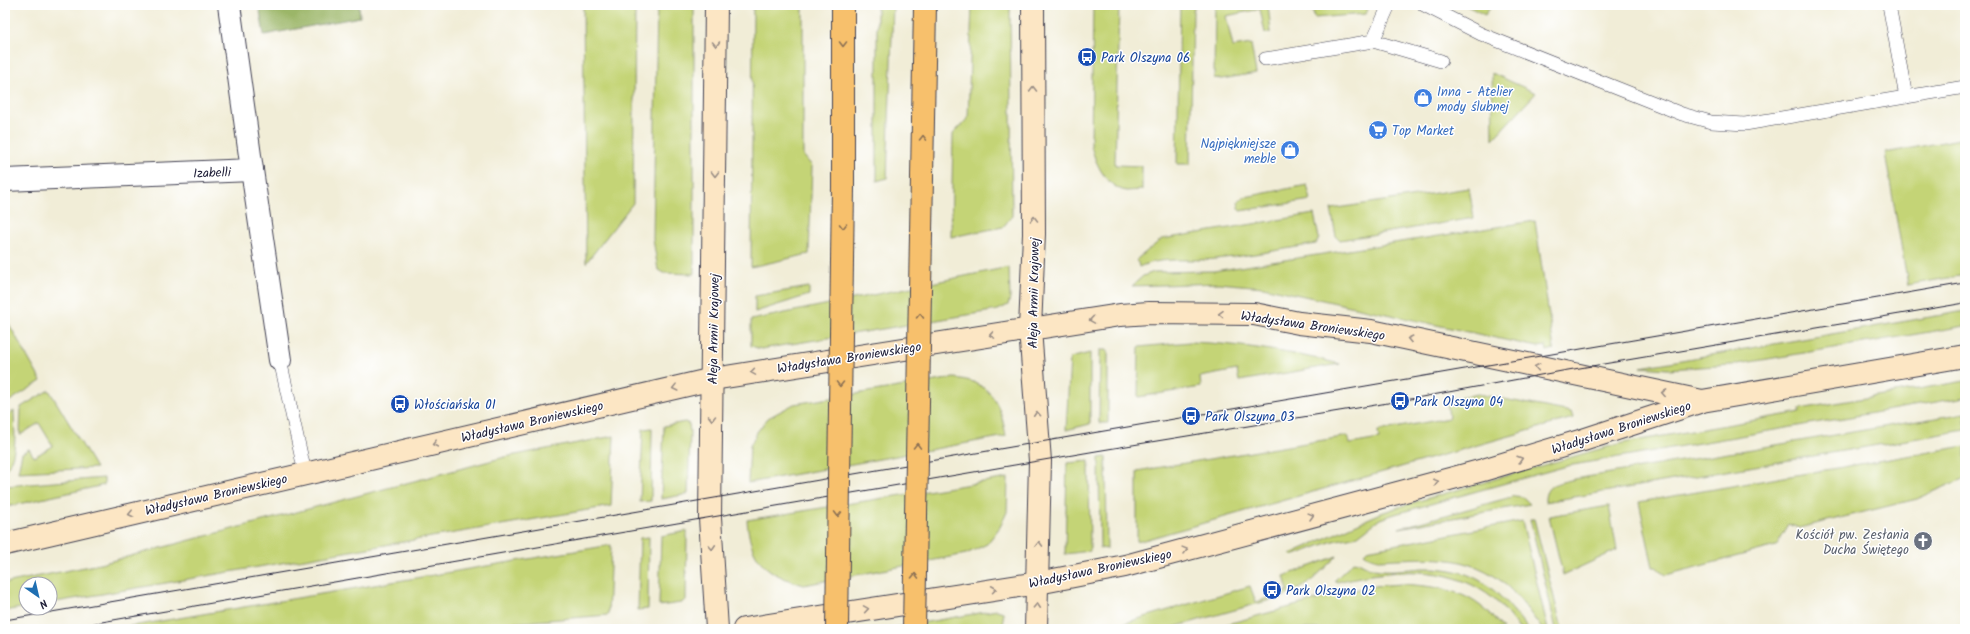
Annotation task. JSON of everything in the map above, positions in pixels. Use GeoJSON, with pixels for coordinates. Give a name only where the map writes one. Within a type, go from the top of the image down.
{"type":"FeatureCollection","features":[{"type":"Feature","properties":{"kind":"highway"},"geometry":{"type":"LineString","coordinates":[[837,629],[843,187],[843,5]]}},
{"type":"Feature","properties":{"kind":"highway"},"geometry":{"type":"LineString","coordinates":[[914,629],[925,5]]}},
{"type":"Feature","properties":{"kind":"main road","name":"Aleja Armii Krajowej"},"geometry":{"type":"LineString","coordinates":[[716,5],[713,378],[710,518],[717,629]]}},
{"type":"Feature","properties":{"kind":"main road","name":"Aleja Armii Krajowej"},"geometry":{"type":"LineString","coordinates":[[1033,5],[1034,234],[1030,330],[1040,461],[1036,629]]}},
{"type":"Feature","properties":{"kind":"main road","name":"Władysława Broniewskiego"},"geometry":{"type":"LineString","coordinates":[[5,544],[713,378],[1120,315],[1149,313],[1254,314],[1299,323],[1371,331],[1702,401]]}},
{"type":"Feature","properties":{"kind":"main road","name":"Władysława Broniewskiego"},"geometry":{"type":"LineString","coordinates":[[744,629],[1038,583],[1125,566],[1483,470],[1584,440],[1702,401],[1965,356]]}},
{"type":"Feature","properties":{"kind":"street"},"geometry":{"type":"LineString","coordinates":[[229,5],[280,360]]}},
{"type":"Feature","properties":{"kind":"street","name":"Izabelli"},"geometry":{"type":"LineString","coordinates":[[5,180],[252,170]]}},
{"type":"Feature","properties":{"kind":"lane"},"geometry":{"type":"LineString","coordinates":[[1373,40],[1390,5]]}},
{"type":"Feature","properties":{"kind":"lane"},"geometry":{"type":"LineString","coordinates":[[1424,5],[1481,34],[1682,114],[1711,122],[1745,124],[1965,87]]}},
{"type":"Feature","properties":{"kind":"lane"},"geometry":{"type":"LineString","coordinates":[[1889,5],[1906,97]]}},
{"type":"Feature","properties":{"kind":"lane"},"geometry":{"type":"LineString","coordinates":[[1265,59],[1373,40],[1441,61]]}},
{"type":"Feature","properties":{"kind":"lane"},"geometry":{"type":"LineString","coordinates":[[280,360],[305,473]]}},
{"type":"Feature","properties":{"kind":"green space"},"geometry":{"type":"Polygon","coordinates":[[[259,5],[359,5],[360,17],[264,35],[259,5]]]}},
{"type":"Feature","properties":{"kind":"green space"},"geometry":{"type":"Polygon","coordinates":[[[583,5],[635,5],[633,203],[586,263],[583,5]]]}},
{"type":"Feature","properties":{"kind":"green space"},"geometry":{"type":"Polygon","coordinates":[[[657,5],[694,5],[694,274],[663,273],[658,270],[653,239],[657,5]]]}},
{"type":"Feature","properties":{"kind":"green space"},"geometry":{"type":"Polygon","coordinates":[[[753,5],[803,5],[803,155],[812,166],[809,254],[751,267],[753,5]]]}},
{"type":"Feature","properties":{"kind":"green space"},"geometry":{"type":"Polygon","coordinates":[[[877,5],[893,5],[887,178],[877,181],[877,5]]]}},
{"type":"Feature","properties":{"kind":"green space"},"geometry":{"type":"Polygon","coordinates":[[[972,5],[1010,5],[1012,216],[1003,227],[951,237],[953,134],[968,118],[972,5]]]}},
{"type":"Feature","properties":{"kind":"green space"},"geometry":{"type":"Polygon","coordinates":[[[1093,5],[1119,5],[1115,165],[1142,166],[1142,190],[1126,191],[1113,185],[1102,173],[1095,159],[1091,145],[1093,5]]]}},
{"type":"Feature","properties":{"kind":"green space"},"geometry":{"type":"Polygon","coordinates":[[[1180,5],[1195,5],[1193,12],[1190,164],[1177,164],[1180,5]]]}},
{"type":"Feature","properties":{"kind":"green space"},"geometry":{"type":"Polygon","coordinates":[[[1215,5],[1268,5],[1271,32],[1265,33],[1260,9],[1226,16],[1233,47],[1251,44],[1256,73],[1222,79],[1214,78],[1215,5]]]}},
{"type":"Feature","properties":{"kind":"green space"},"geometry":{"type":"Polygon","coordinates":[[[1312,5],[1359,5],[1368,9],[1366,14],[1314,18],[1312,5]]]}},
{"type":"Feature","properties":{"kind":"green space"},"geometry":{"type":"Polygon","coordinates":[[[1465,5],[1487,5],[1490,7],[1485,15],[1465,5]]]}},
{"type":"Feature","properties":{"kind":"green space"},"geometry":{"type":"Polygon","coordinates":[[[1492,73],[1536,93],[1493,139],[1492,73]]]}},
{"type":"Feature","properties":{"kind":"green space"},"geometry":{"type":"Polygon","coordinates":[[[1965,138],[1965,275],[1908,285],[1885,153],[1965,138]]]}},
{"type":"Feature","properties":{"kind":"green space"},"geometry":{"type":"Polygon","coordinates":[[[1307,185],[1311,200],[1240,211],[1238,202],[1245,197],[1307,185]]]}},
{"type":"Feature","properties":{"kind":"green space"},"geometry":{"type":"Polygon","coordinates":[[[1469,188],[1474,218],[1340,240],[1336,236],[1331,209],[1469,188]]]}},
{"type":"Feature","properties":{"kind":"green space"},"geometry":{"type":"Polygon","coordinates":[[[1314,214],[1319,238],[1316,244],[1228,258],[1206,260],[1167,260],[1139,267],[1137,259],[1162,239],[1314,214]]]}},
{"type":"Feature","properties":{"kind":"green space"},"geometry":{"type":"Polygon","coordinates":[[[1535,221],[1554,349],[1547,351],[1546,346],[1537,347],[1263,287],[1219,283],[1132,286],[1143,276],[1154,272],[1214,271],[1535,221]]]}},
{"type":"Feature","properties":{"kind":"green space"},"geometry":{"type":"Polygon","coordinates":[[[1009,267],[1010,298],[1008,305],[998,310],[761,349],[751,346],[751,320],[1009,267]]]}},
{"type":"Feature","properties":{"kind":"green space"},"geometry":{"type":"Polygon","coordinates":[[[809,287],[809,295],[755,312],[755,296],[809,287]]]}},
{"type":"Feature","properties":{"kind":"green space"},"geometry":{"type":"Polygon","coordinates":[[[1965,311],[1965,326],[1732,365],[1668,369],[1641,367],[1965,311]]]}},
{"type":"Feature","properties":{"kind":"green space"},"geometry":{"type":"Polygon","coordinates":[[[5,317],[41,381],[5,404],[5,317]]]}},
{"type":"Feature","properties":{"kind":"green space"},"geometry":{"type":"Polygon","coordinates":[[[1190,342],[1266,349],[1340,364],[1239,381],[1237,370],[1200,377],[1201,387],[1138,397],[1139,347],[1190,342]]]}},
{"type":"Feature","properties":{"kind":"green space"},"geometry":{"type":"Polygon","coordinates":[[[1100,350],[1108,350],[1108,423],[1099,423],[1100,350]]]}},
{"type":"Feature","properties":{"kind":"green space"},"geometry":{"type":"Polygon","coordinates":[[[1090,353],[1090,424],[1066,430],[1070,358],[1090,353]]]}},
{"type":"Feature","properties":{"kind":"green space"},"geometry":{"type":"Polygon","coordinates":[[[954,378],[974,382],[989,393],[994,399],[1001,413],[1006,436],[748,483],[750,446],[757,432],[768,418],[794,404],[954,378]]]}},
{"type":"Feature","properties":{"kind":"green space"},"geometry":{"type":"Polygon","coordinates":[[[1965,381],[1965,397],[1567,466],[1395,514],[1380,519],[1358,536],[1333,541],[1292,556],[1290,554],[1381,513],[1408,504],[1623,443],[1801,412],[1800,409],[1965,381]]]}},
{"type":"Feature","properties":{"kind":"green space"},"geometry":{"type":"Polygon","coordinates":[[[49,390],[96,468],[18,472],[22,453],[29,449],[34,457],[53,446],[39,423],[20,435],[21,407],[49,390]]]}},
{"type":"Feature","properties":{"kind":"green space"},"geometry":{"type":"Polygon","coordinates":[[[1478,394],[1571,412],[1573,418],[1137,542],[1137,471],[1348,436],[1350,444],[1379,439],[1378,431],[1449,418],[1447,400],[1478,394]]]}},
{"type":"Feature","properties":{"kind":"green space"},"geometry":{"type":"Polygon","coordinates":[[[14,411],[14,450],[5,470],[5,417],[14,411]]]}},
{"type":"Feature","properties":{"kind":"green space"},"geometry":{"type":"Polygon","coordinates":[[[1965,413],[1965,430],[1545,502],[1545,496],[1550,487],[1575,479],[1965,413]]]}},
{"type":"Feature","properties":{"kind":"green space"},"geometry":{"type":"Polygon","coordinates":[[[685,422],[689,424],[690,432],[688,494],[661,499],[664,426],[685,422]]]}},
{"type":"Feature","properties":{"kind":"green space"},"geometry":{"type":"Polygon","coordinates":[[[652,428],[651,501],[640,502],[643,429],[652,428]]]}},
{"type":"Feature","properties":{"kind":"green space"},"geometry":{"type":"Polygon","coordinates":[[[614,436],[611,506],[58,602],[58,576],[40,576],[100,564],[505,457],[614,436]]]}},
{"type":"Feature","properties":{"kind":"green space"},"geometry":{"type":"Polygon","coordinates":[[[1965,446],[1965,478],[1917,499],[1799,528],[1789,524],[1776,546],[1666,575],[1656,567],[1653,567],[1639,502],[1965,446]]]}},
{"type":"Feature","properties":{"kind":"green space"},"geometry":{"type":"Polygon","coordinates":[[[1106,457],[1107,549],[1100,548],[1099,458],[1106,457]]]}},
{"type":"Feature","properties":{"kind":"green space"},"geometry":{"type":"Polygon","coordinates":[[[1089,461],[1090,551],[1065,554],[1067,463],[1089,461]]]}},
{"type":"Feature","properties":{"kind":"green space"},"geometry":{"type":"Polygon","coordinates":[[[104,478],[104,485],[5,507],[5,486],[104,478]]]}},
{"type":"Feature","properties":{"kind":"green space"},"geometry":{"type":"Polygon","coordinates":[[[1008,478],[1007,512],[1000,527],[987,544],[966,554],[804,585],[779,576],[762,564],[756,556],[749,534],[747,520],[1008,478]]]}},
{"type":"Feature","properties":{"kind":"green space"},"geometry":{"type":"Polygon","coordinates":[[[1515,496],[1523,497],[1530,504],[1399,528],[1515,496]]]}},
{"type":"Feature","properties":{"kind":"green space"},"geometry":{"type":"Polygon","coordinates":[[[1609,506],[1617,550],[1563,575],[1549,516],[1609,506]]]}},
{"type":"Feature","properties":{"kind":"green space"},"geometry":{"type":"Polygon","coordinates":[[[1530,519],[1534,519],[1562,629],[1556,629],[1530,519]]]}},
{"type":"Feature","properties":{"kind":"green space"},"geometry":{"type":"Polygon","coordinates":[[[1522,521],[1548,629],[1542,629],[1521,601],[1507,586],[1493,575],[1478,567],[1462,562],[1429,558],[1378,560],[1371,558],[1364,553],[1367,550],[1522,521]]]}},
{"type":"Feature","properties":{"kind":"green space"},"geometry":{"type":"Polygon","coordinates":[[[687,531],[686,600],[681,603],[659,606],[661,536],[687,531]]]}},
{"type":"Feature","properties":{"kind":"green space"},"geometry":{"type":"Polygon","coordinates":[[[649,537],[648,609],[638,610],[640,538],[649,537]]]}},
{"type":"Feature","properties":{"kind":"green space"},"geometry":{"type":"Polygon","coordinates":[[[611,545],[608,615],[440,629],[114,629],[611,545]]]}},
{"type":"Feature","properties":{"kind":"green space"},"geometry":{"type":"Polygon","coordinates":[[[1337,556],[1308,584],[1288,595],[1167,629],[1117,629],[1123,624],[1131,621],[1250,586],[1256,602],[1288,591],[1284,576],[1337,556]]]}},
{"type":"Feature","properties":{"kind":"green space"},"geometry":{"type":"Polygon","coordinates":[[[1354,561],[1380,570],[1423,568],[1442,569],[1458,571],[1472,576],[1484,583],[1506,602],[1528,629],[1519,629],[1502,607],[1481,590],[1464,581],[1447,576],[1429,573],[1391,573],[1337,582],[1335,580],[1354,561]]]}},
{"type":"Feature","properties":{"kind":"green space"},"geometry":{"type":"Polygon","coordinates":[[[18,580],[18,609],[5,611],[5,583],[18,580]]]}},
{"type":"Feature","properties":{"kind":"green space"},"geometry":{"type":"Polygon","coordinates":[[[1401,584],[1432,587],[1458,593],[1481,606],[1503,629],[1209,629],[1349,591],[1374,586],[1401,584]]]}},
{"type":"Feature","properties":{"kind":"green space"},"geometry":{"type":"Polygon","coordinates":[[[997,610],[1003,612],[1004,629],[886,629],[997,610]]]}},
{"type":"Feature","properties":{"kind":"tram line"},"geometry":{"type":"LineString","coordinates":[[5,620],[1965,283]]}},
{"type":"Feature","properties":{"kind":"tram line"},"geometry":{"type":"LineString","coordinates":[[61,629],[1096,451],[1400,401],[1562,371],[1965,303]]}},
{"type":"Feature","properties":{"kind":"place","name":"Park Olszyna 06"},"geometry":{"type":"Point","coordinates":[1087,57]}},
{"type":"Feature","properties":{"kind":"place","name":"Inna - Atelier mody ślubnej"},"geometry":{"type":"Point","coordinates":[1423,98]}},
{"type":"Feature","properties":{"kind":"place","name":"Top Market"},"geometry":{"type":"Point","coordinates":[1378,130]}},
{"type":"Feature","properties":{"kind":"place","name":"Najpiękniejsze meble"},"geometry":{"type":"Point","coordinates":[1290,150]}},
{"type":"Feature","properties":{"kind":"place","name":"Park Olszyna 04"},"geometry":{"type":"Point","coordinates":[1400,401]}},
{"type":"Feature","properties":{"kind":"place","name":"Włościańska 01"},"geometry":{"type":"Point","coordinates":[400,404]}},
{"type":"Feature","properties":{"kind":"place","name":"Park Olszyna 03"},"geometry":{"type":"Point","coordinates":[1191,416]}},
{"type":"Feature","properties":{"kind":"place","name":"Kościół pw. Zesłania Ducha Świętego"},"geometry":{"type":"Point","coordinates":[1923,541]}},
{"type":"Feature","properties":{"kind":"place","name":"Park Olszyna 02"},"geometry":{"type":"Point","coordinates":[1272,590]}}]}
